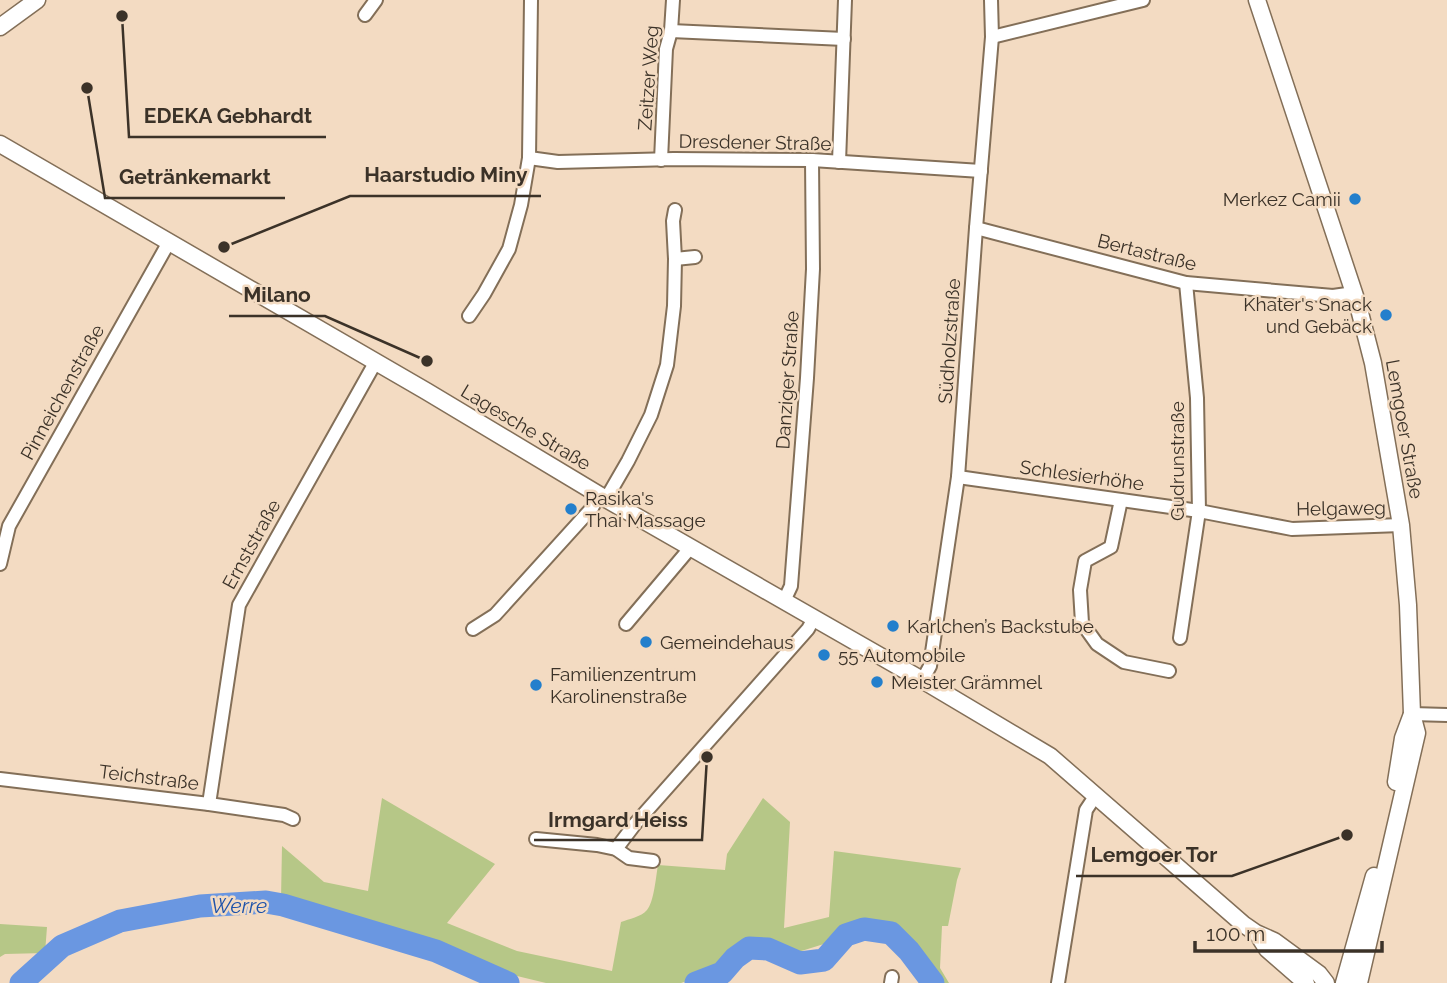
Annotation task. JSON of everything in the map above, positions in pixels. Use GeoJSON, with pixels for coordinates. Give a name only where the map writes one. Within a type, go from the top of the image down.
{"type":"FeatureCollection","features":[{"type":"Feature","properties":{"kind":"street"},"geometry":{"type":"LineString","coordinates":[[0,27],[37,0]]}},
{"type":"Feature","properties":{"kind":"street"},"geometry":{"type":"LineString","coordinates":[[365,15],[376,0]]}},
{"type":"Feature","properties":{"kind":"street"},"geometry":{"type":"LineString","coordinates":[[470,316],[509,249],[521,205],[529,158],[531,0]]}},
{"type":"Feature","properties":{"kind":"street","name":"Zeitzer Weg"},"geometry":{"type":"LineString","coordinates":[[662,160],[666,49],[671,31],[673,0]]}},
{"type":"Feature","properties":{"kind":"street"},"geometry":{"type":"LineString","coordinates":[[839,162],[845,0]]}},
{"type":"Feature","properties":{"kind":"street","name":"Südholzstraße"},"geometry":{"type":"LineString","coordinates":[[922,681],[930,666],[958,477],[992,37],[991,0]]}},
{"type":"Feature","properties":{"kind":"street"},"geometry":{"type":"LineString","coordinates":[[992,37],[1143,0]]}},
{"type":"Feature","properties":{"kind":"street","name":"Lemgoer Straße"},"geometry":{"type":"LineString","coordinates":[[1257,0],[1354,293],[1376,378],[1401,525],[1408,604],[1412,714],[1417,733],[1359,983]]}},
{"type":"Feature","properties":{"kind":"street"},"geometry":{"type":"LineString","coordinates":[[671,31],[844,39]]}},
{"type":"Feature","properties":{"kind":"street","name":"Lagesche Straße"},"geometry":{"type":"LineString","coordinates":[[0,144],[1050,756],[1198,886],[1256,933],[1268,949],[1306,983]]}},
{"type":"Feature","properties":{"kind":"street","name":"Dresdener Straße"},"geometry":{"type":"LineString","coordinates":[[529,158],[558,162],[812,160],[981,171]]}},
{"type":"Feature","properties":{"kind":"street","name":"Danziger Straße"},"geometry":{"type":"LineString","coordinates":[[784,601],[791,586],[807,378],[813,269],[812,160]]}},
{"type":"Feature","properties":{"kind":"street"},"geometry":{"type":"LineString","coordinates":[[473,629],[495,615],[603,496],[628,461],[651,415],[663,381],[670,347],[674,306],[675,210]]}},
{"type":"Feature","properties":{"kind":"street","name":"Bertastraße"},"geometry":{"type":"LineString","coordinates":[[976,228],[1186,283],[1333,296],[1354,293]]}},
{"type":"Feature","properties":{"kind":"street","name":"Pinneichenstraße"},"geometry":{"type":"LineString","coordinates":[[0,564],[9,526],[169,242]]}},
{"type":"Feature","properties":{"kind":"street"},"geometry":{"type":"LineString","coordinates":[[675,259],[695,257]]}},
{"type":"Feature","properties":{"kind":"street","name":"Gudrunstraße"},"geometry":{"type":"LineString","coordinates":[[1180,638],[1199,511],[1197,398],[1186,283]]}},
{"type":"Feature","properties":{"kind":"street","name":"Ernststraße"},"geometry":{"type":"LineString","coordinates":[[209,804],[239,605],[375,363]]}},
{"type":"Feature","properties":{"kind":"street","name":"Schlesierhöhe"},"geometry":{"type":"LineString","coordinates":[[958,477],[1199,511]]}},
{"type":"Feature","properties":{"kind":"street"},"geometry":{"type":"LineString","coordinates":[[1121,500],[1111,547],[1085,561],[1080,590],[1082,623],[1097,644],[1124,662],[1169,671]]}},
{"type":"Feature","properties":{"kind":"street","name":"Helgaweg"},"geometry":{"type":"LineString","coordinates":[[1199,511],[1292,529],[1401,525]]}},
{"type":"Feature","properties":{"kind":"street"},"geometry":{"type":"LineString","coordinates":[[626,624],[691,547]]}},
{"type":"Feature","properties":{"kind":"street"},"geometry":{"type":"LineString","coordinates":[[616,849],[635,824],[808,629],[814,618]]}},
{"type":"Feature","properties":{"kind":"street"},"geometry":{"type":"LineString","coordinates":[[1412,714],[1447,715]]}},
{"type":"Feature","properties":{"kind":"street","name":"Lemgoer Straße"},"geometry":{"type":"LineString","coordinates":[[1344,983],[1381,851],[1404,738],[1412,714]]}},
{"type":"Feature","properties":{"kind":"street","name":"Teichstraße"},"geometry":{"type":"LineString","coordinates":[[0,779],[209,804],[284,815],[293,819]]}},
{"type":"Feature","properties":{"kind":"street"},"geometry":{"type":"LineString","coordinates":[[1058,983],[1086,810],[1096,795]]}},
{"type":"Feature","properties":{"kind":"street"},"geometry":{"type":"LineString","coordinates":[[536,839],[597,845],[616,849],[629,858],[653,861]]}},
{"type":"Feature","properties":{"kind":"street","name":"Lagesche Straße"},"geometry":{"type":"LineString","coordinates":[[1256,933],[1274,941],[1319,974],[1326,983]]}},
{"type":"Feature","properties":{"kind":"green space"},"geometry":{"type":"Polygon","coordinates":[[[382,798],[495,864],[447,923],[517,951],[612,971],[621,922],[647,910],[653,895],[658,865],[725,870],[727,854],[763,798],[790,822],[784,928],[829,917],[834,851],[961,868],[948,926],[942,926],[940,968],[949,983],[939,983],[914,946],[894,928],[870,921],[858,921],[827,943],[795,953],[766,945],[743,946],[731,955],[720,970],[681,983],[546,983],[517,976],[439,942],[281,899],[282,846],[324,882],[368,891],[382,798]]]}},
{"type":"Feature","properties":{"kind":"green space"},"geometry":{"type":"Polygon","coordinates":[[[0,924],[47,927],[45,953],[5,954],[0,957],[0,924]]]}},
{"type":"Feature","properties":{"kind":"waterway","name":"Werre"},"geometry":{"type":"LineString","coordinates":[[21,983],[62,946],[120,921],[200,906],[266,902],[436,951],[508,983]]}},
{"type":"Feature","properties":{"kind":"waterway","name":"Werre"},"geometry":{"type":"LineString","coordinates":[[696,983],[722,973],[735,958],[749,948],[768,949],[800,963],[824,960],[846,935],[864,929],[891,933],[909,951],[933,983]]}},
{"type":"Feature","properties":{"kind":"place","name":"EDEKA Gebhardt"},"geometry":{"type":"Point","coordinates":[122,16]}},
{"type":"Feature","properties":{"kind":"place","name":"Getränkemarkt"},"geometry":{"type":"Point","coordinates":[87,88]}},
{"type":"Feature","properties":{"kind":"place","name":"Merkez Camii"},"geometry":{"type":"Point","coordinates":[1355,199]}},
{"type":"Feature","properties":{"kind":"place","name":"Haarstudio Miny"},"geometry":{"type":"Point","coordinates":[224,247]}},
{"type":"Feature","properties":{"kind":"place","name":"Khater's Snack und Gebäck"},"geometry":{"type":"Point","coordinates":[1386,315]}},
{"type":"Feature","properties":{"kind":"place","name":"Milano"},"geometry":{"type":"Point","coordinates":[427,361]}},
{"type":"Feature","properties":{"kind":"place","name":"Rasika's Thai Massage"},"geometry":{"type":"Point","coordinates":[571,509]}},
{"type":"Feature","properties":{"kind":"place","name":"Karlchen’s Backstube"},"geometry":{"type":"Point","coordinates":[893,626]}},
{"type":"Feature","properties":{"kind":"place","name":"Gemeindehaus"},"geometry":{"type":"Point","coordinates":[646,642]}},
{"type":"Feature","properties":{"kind":"place","name":"55 Automobile"},"geometry":{"type":"Point","coordinates":[824,655]}},
{"type":"Feature","properties":{"kind":"place","name":"Meister Grämmel"},"geometry":{"type":"Point","coordinates":[877,682]}},
{"type":"Feature","properties":{"kind":"place","name":"Familienzentrum Karolinenstraße"},"geometry":{"type":"Point","coordinates":[536,685]}},
{"type":"Feature","properties":{"kind":"place","name":"Irmgard Heiss"},"geometry":{"type":"Point","coordinates":[707,757]}},
{"type":"Feature","properties":{"kind":"place","name":"Lemgoer Tor"},"geometry":{"type":"Point","coordinates":[1347,835]}}]}
